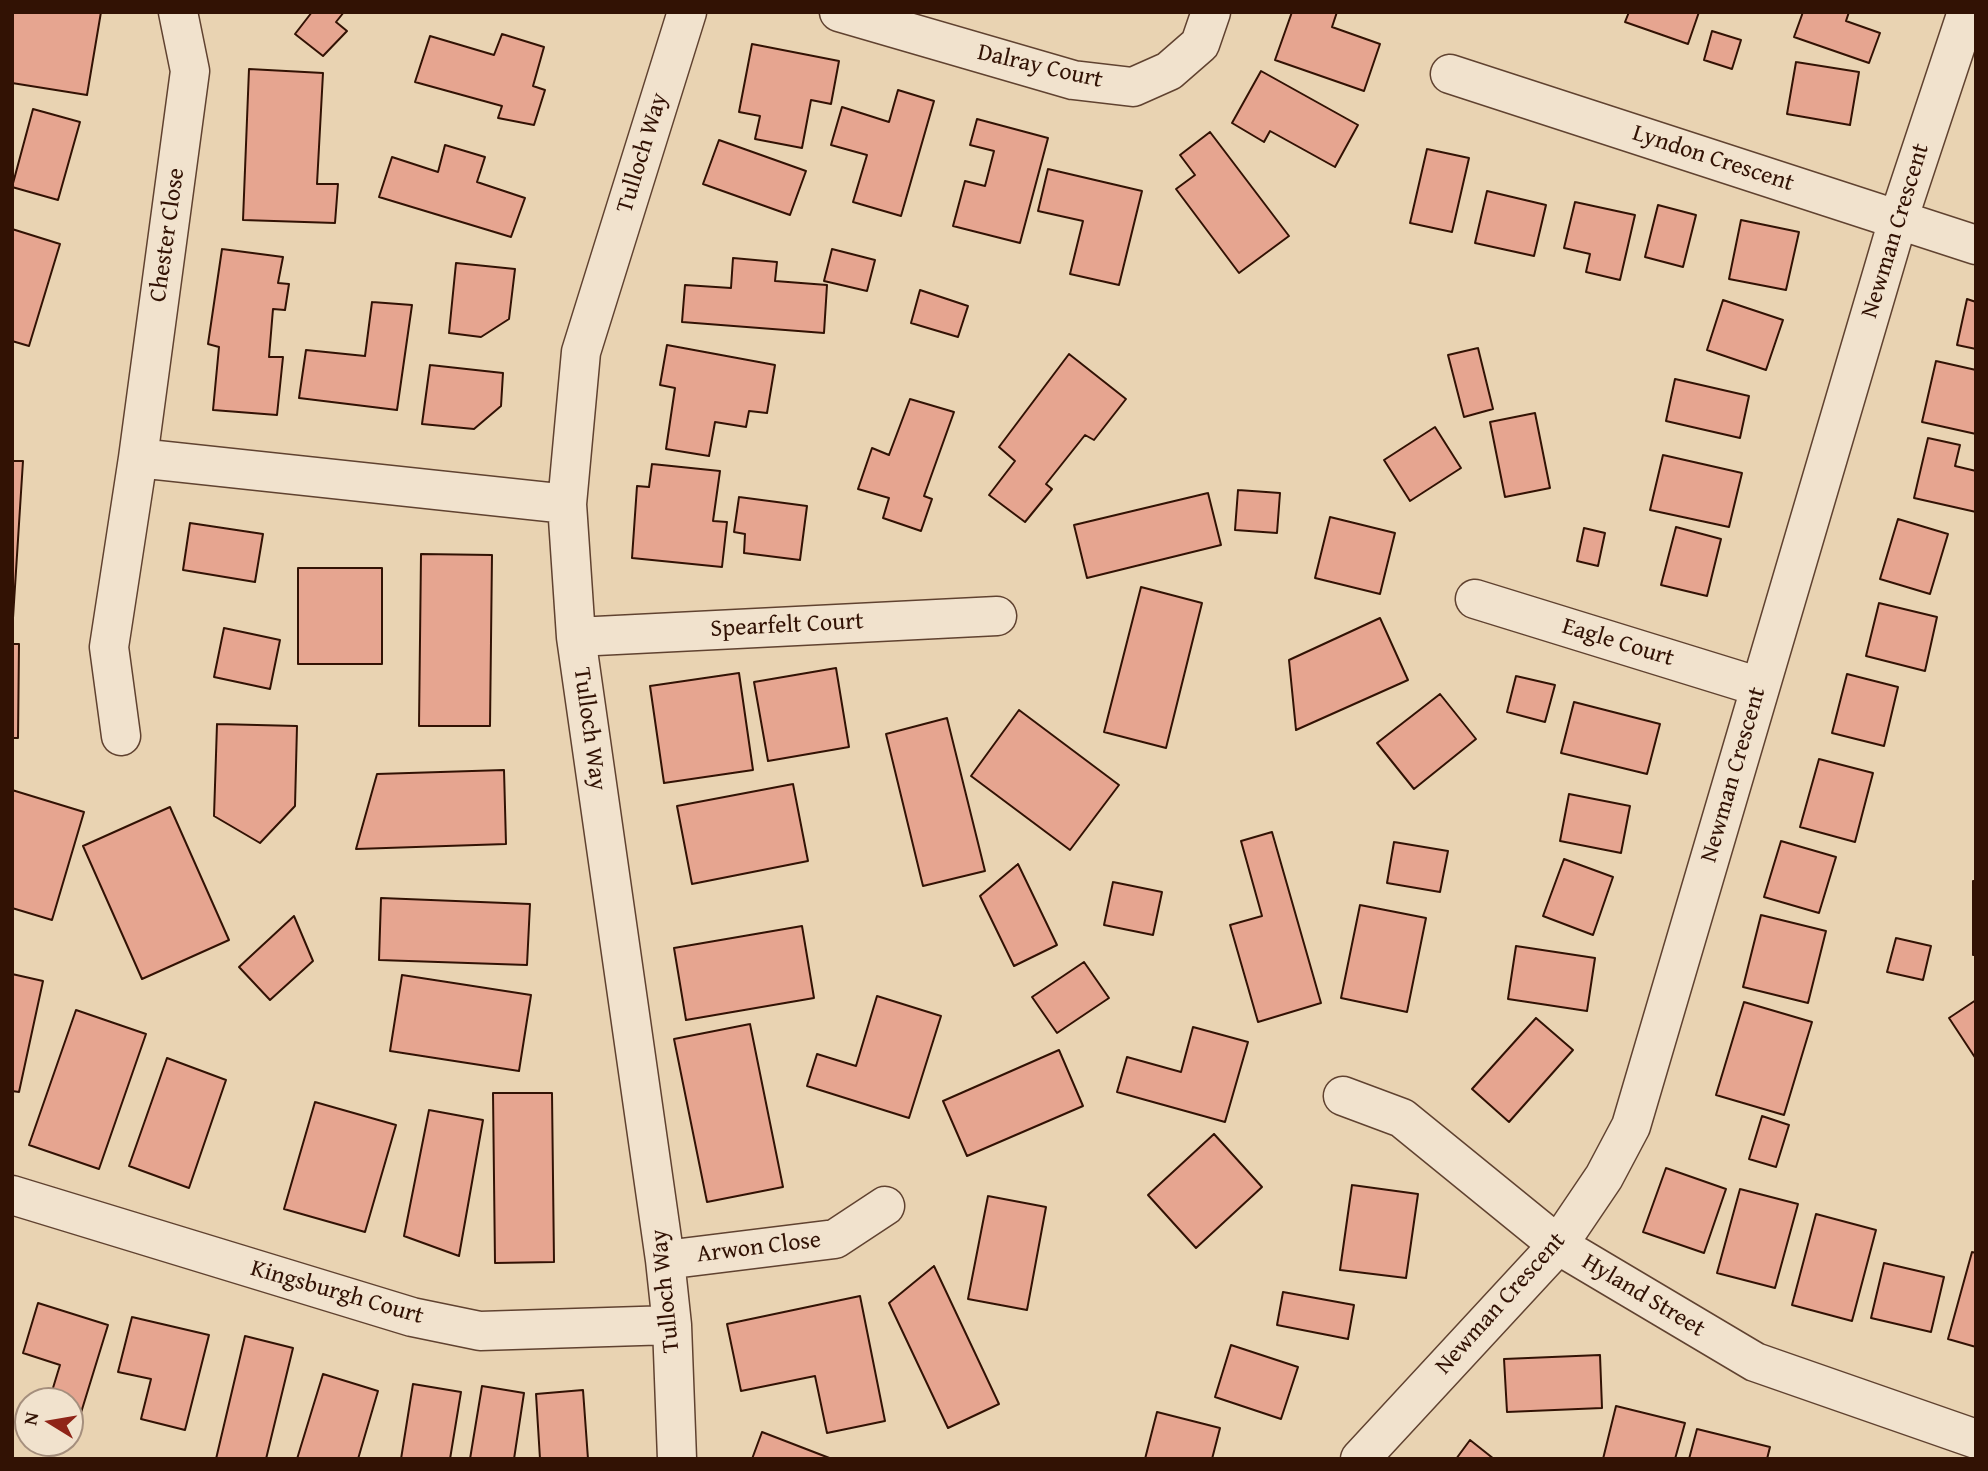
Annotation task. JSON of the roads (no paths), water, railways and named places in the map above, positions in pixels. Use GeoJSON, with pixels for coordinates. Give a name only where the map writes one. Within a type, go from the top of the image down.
{"type":"FeatureCollection","features":[{"type":"Feature","properties":{"kind":"street","name":"Chester Close"},"geometry":{"type":"LineString","coordinates":[[121,736],[109,647],[138,458],[190,71],[178,12]]}},
{"type":"Feature","properties":{"kind":"street","name":"Tulloch Way"},"geometry":{"type":"LineString","coordinates":[[677,1459],[672,1325],[665,1260],[576,637],[567,504],[581,352],[687,12]]}},
{"type":"Feature","properties":{"kind":"street","name":"Dalray Court"},"geometry":{"type":"LineString","coordinates":[[839,12],[1073,80],[1133,87],[1169,71],[1200,44],[1211,12]]}},
{"type":"Feature","properties":{"kind":"street","name":"Newman Crescent"},"geometry":{"type":"LineString","coordinates":[[1360,1459],[1558,1245],[1604,1177],[1631,1126],[1898,220],[1967,12]]}},
{"type":"Feature","properties":{"kind":"street","name":"Lyndon Crescent"},"geometry":{"type":"LineString","coordinates":[[1450,74],[1976,245]]}},
{"type":"Feature","properties":{"kind":"street"},"geometry":{"type":"LineString","coordinates":[[138,458],[567,504]]}},
{"type":"Feature","properties":{"kind":"street","name":"Eagle Court"},"geometry":{"type":"LineString","coordinates":[[1475,599],[1760,687]]}},
{"type":"Feature","properties":{"kind":"street","name":"Spearfelt Court"},"geometry":{"type":"LineString","coordinates":[[576,637],[998,616]]}},
{"type":"Feature","properties":{"kind":"street","name":"Hyland Street"},"geometry":{"type":"LineString","coordinates":[[1343,1096],[1402,1118],[1558,1245],[1755,1362],[1976,1439]]}},
{"type":"Feature","properties":{"kind":"street","name":"Kingsburgh Court"},"geometry":{"type":"LineString","coordinates":[[12,1195],[412,1318],[480,1331],[672,1325]]}},
{"type":"Feature","properties":{"kind":"street","name":"Arwon Close"},"geometry":{"type":"LineString","coordinates":[[665,1260],[835,1239],[885,1206]]}}]}
